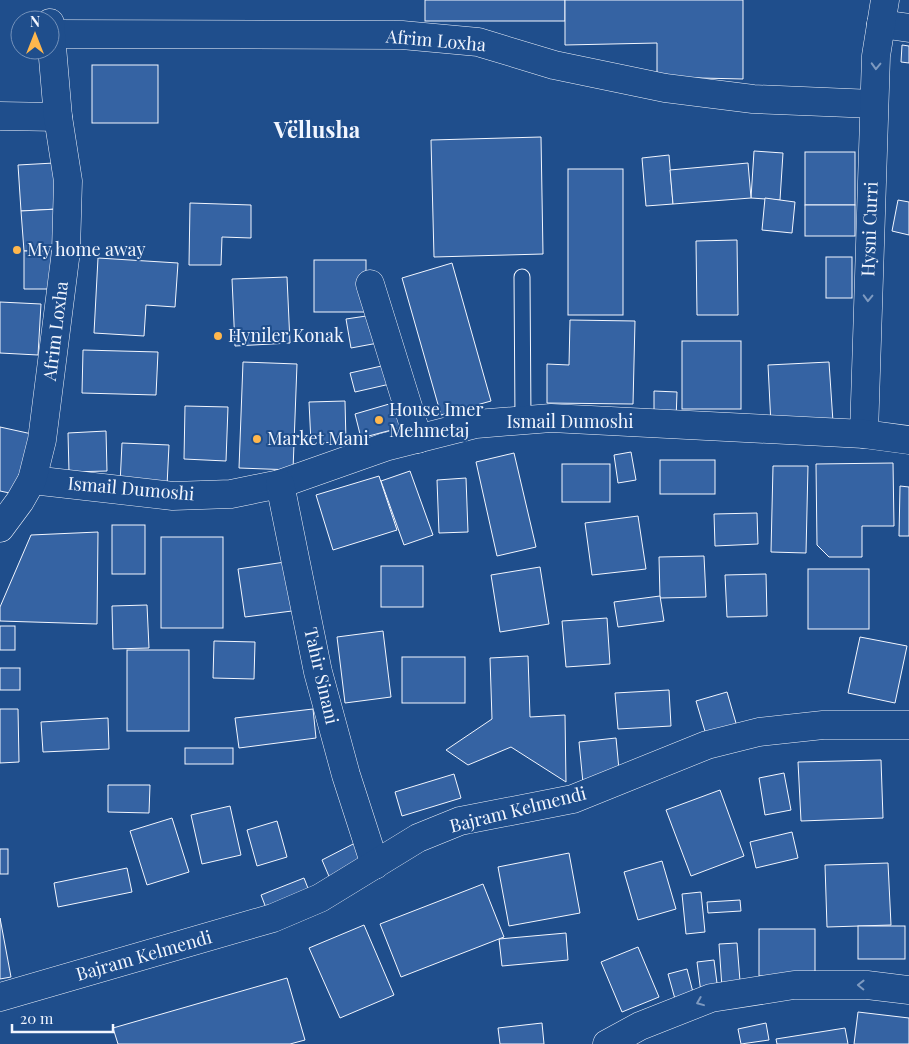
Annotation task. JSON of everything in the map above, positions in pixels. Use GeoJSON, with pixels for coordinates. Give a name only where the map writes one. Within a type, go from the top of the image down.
{"type":"FeatureCollection","features":[{"type":"Feature","properties":{"kind":"street","name":"Hysni Curri"},"geometry":{"type":"LineString","coordinates":[[864,434],[876,56],[883,12],[909,28]]}},
{"type":"Feature","properties":{"kind":"street","name":"Afrim Loxha"},"geometry":{"type":"LineString","coordinates":[[60,26],[402,36],[478,42],[554,65],[665,88],[753,99],[874,104]]}},
{"type":"Feature","properties":{"kind":"street","name":"Afrim Loxha"},"geometry":{"type":"LineString","coordinates":[[0,528],[20,502],[32,480],[42,440],[66,250],[68,181],[58,117],[53,60]]}},
{"type":"Feature","properties":{"kind":"street"},"geometry":{"type":"LineString","coordinates":[[0,116],[58,117]]}},
{"type":"Feature","properties":{"kind":"street"},"geometry":{"type":"LineString","coordinates":[[370,284],[418,439]]}},
{"type":"Feature","properties":{"kind":"street","name":"Ismail Dumoshi"},"geometry":{"type":"LineString","coordinates":[[32,480],[173,496],[231,494],[280,484],[385,446],[476,424],[551,418],[628,420],[864,434],[909,440]]}},
{"type":"Feature","properties":{"kind":"street","name":"Tahir Sinani"},"geometry":{"type":"LineString","coordinates":[[280,484],[318,672],[346,775],[375,866]]}},
{"type":"Feature","properties":{"kind":"street","name":"Bajram Kelmendi"},"geometry":{"type":"LineString","coordinates":[[0,997],[273,918],[320,898],[418,838],[460,821],[573,799],[707,745],[760,732],[823,725],[909,725]]}},
{"type":"Feature","properties":{"kind":"street"},"geometry":{"type":"LineString","coordinates":[[607,1044],[640,1026],[711,998],[794,985],[867,985],[909,990]]}},
{"type":"Feature","properties":{"kind":"lane"},"geometry":{"type":"LineString","coordinates":[[522,277],[523,420]]}},
{"type":"Feature","properties":{"kind":"building"},"geometry":{"type":"Polygon","coordinates":[[[425,0],[565,0],[565,21],[425,21],[425,0]]]}},
{"type":"Feature","properties":{"kind":"building"},"geometry":{"type":"Polygon","coordinates":[[[565,0],[743,0],[743,79],[657,77],[657,43],[565,45],[565,0]]]}},
{"type":"Feature","properties":{"kind":"building"},"geometry":{"type":"Polygon","coordinates":[[[902,45],[909,46],[909,63],[901,62],[902,45]]]}},
{"type":"Feature","properties":{"kind":"building"},"geometry":{"type":"Polygon","coordinates":[[[92,65],[158,65],[158,123],[92,123],[92,65]]]}},
{"type":"Feature","properties":{"kind":"building"},"geometry":{"type":"Polygon","coordinates":[[[541,137],[543,254],[434,257],[431,140],[541,137]]]}},
{"type":"Feature","properties":{"kind":"building"},"geometry":{"type":"Polygon","coordinates":[[[754,151],[783,153],[780,200],[751,198],[754,151]]]}},
{"type":"Feature","properties":{"kind":"building"},"geometry":{"type":"Polygon","coordinates":[[[805,152],[855,152],[855,205],[805,205],[805,152]]]}},
{"type":"Feature","properties":{"kind":"building"},"geometry":{"type":"Polygon","coordinates":[[[669,155],[673,204],[646,206],[642,158],[669,155]]]}},
{"type":"Feature","properties":{"kind":"building"},"geometry":{"type":"Polygon","coordinates":[[[54,163],[57,209],[21,211],[18,165],[54,163]]]}},
{"type":"Feature","properties":{"kind":"building"},"geometry":{"type":"Polygon","coordinates":[[[748,163],[751,198],[673,204],[670,170],[748,163]]]}},
{"type":"Feature","properties":{"kind":"building"},"geometry":{"type":"Polygon","coordinates":[[[568,169],[623,169],[623,315],[568,315],[568,169]]]}},
{"type":"Feature","properties":{"kind":"building"},"geometry":{"type":"Polygon","coordinates":[[[765,198],[795,202],[792,233],[762,230],[765,198]]]}},
{"type":"Feature","properties":{"kind":"building"},"geometry":{"type":"Polygon","coordinates":[[[898,200],[909,202],[909,235],[892,231],[898,200]]]}},
{"type":"Feature","properties":{"kind":"building"},"geometry":{"type":"Polygon","coordinates":[[[190,203],[251,205],[251,238],[222,237],[221,265],[189,265],[190,203]]]}},
{"type":"Feature","properties":{"kind":"building"},"geometry":{"type":"Polygon","coordinates":[[[805,205],[855,205],[855,236],[805,236],[805,205]]]}},
{"type":"Feature","properties":{"kind":"building"},"geometry":{"type":"Polygon","coordinates":[[[57,209],[56,251],[24,251],[21,211],[57,209]]]}},
{"type":"Feature","properties":{"kind":"building"},"geometry":{"type":"Polygon","coordinates":[[[737,240],[738,315],[697,315],[696,241],[737,240]]]}},
{"type":"Feature","properties":{"kind":"building"},"geometry":{"type":"Polygon","coordinates":[[[24,251],[56,251],[57,289],[24,289],[24,251]]]}},
{"type":"Feature","properties":{"kind":"building"},"geometry":{"type":"Polygon","coordinates":[[[826,257],[852,257],[852,298],[826,298],[826,257]]]}},
{"type":"Feature","properties":{"kind":"building"},"geometry":{"type":"Polygon","coordinates":[[[98,258],[178,263],[175,307],[146,305],[144,336],[94,333],[98,258]]]}},
{"type":"Feature","properties":{"kind":"building"},"geometry":{"type":"Polygon","coordinates":[[[314,260],[366,260],[366,312],[314,312],[314,260]]]}},
{"type":"Feature","properties":{"kind":"building"},"geometry":{"type":"Polygon","coordinates":[[[452,263],[491,401],[441,415],[402,278],[452,263]]]}},
{"type":"Feature","properties":{"kind":"building"},"geometry":{"type":"Polygon","coordinates":[[[287,277],[290,343],[235,346],[232,279],[287,277]]]}},
{"type":"Feature","properties":{"kind":"building"},"geometry":{"type":"Polygon","coordinates":[[[0,302],[41,304],[38,355],[0,353],[0,302]]]}},
{"type":"Feature","properties":{"kind":"building"},"geometry":{"type":"Polygon","coordinates":[[[373,315],[378,343],[351,348],[346,319],[373,315]]]}},
{"type":"Feature","properties":{"kind":"building"},"geometry":{"type":"Polygon","coordinates":[[[570,320],[635,321],[633,404],[547,403],[547,364],[569,365],[570,320]]]}},
{"type":"Feature","properties":{"kind":"building"},"geometry":{"type":"Polygon","coordinates":[[[682,341],[741,341],[741,409],[682,409],[682,341]]]}},
{"type":"Feature","properties":{"kind":"building"},"geometry":{"type":"Polygon","coordinates":[[[83,350],[158,352],[156,395],[82,393],[83,350]]]}},
{"type":"Feature","properties":{"kind":"building"},"geometry":{"type":"Polygon","coordinates":[[[243,362],[297,364],[293,470],[239,468],[243,362]]]}},
{"type":"Feature","properties":{"kind":"building"},"geometry":{"type":"Polygon","coordinates":[[[829,362],[833,422],[771,425],[768,365],[829,362]]]}},
{"type":"Feature","properties":{"kind":"building"},"geometry":{"type":"Polygon","coordinates":[[[386,365],[390,384],[355,392],[350,373],[386,365]]]}},
{"type":"Feature","properties":{"kind":"building"},"geometry":{"type":"Polygon","coordinates":[[[654,391],[677,392],[676,421],[654,421],[654,391]]]}},
{"type":"Feature","properties":{"kind":"building"},"geometry":{"type":"Polygon","coordinates":[[[345,401],[346,442],[311,443],[309,402],[345,401]]]}},
{"type":"Feature","properties":{"kind":"building","name":"House Imer Mehmetaj"},"geometry":{"type":"Polygon","coordinates":[[[396,402],[403,427],[361,438],[355,414],[396,402]]]}},
{"type":"Feature","properties":{"kind":"building"},"geometry":{"type":"Polygon","coordinates":[[[185,406],[228,407],[226,461],[184,459],[185,406]]]}},
{"type":"Feature","properties":{"kind":"building"},"geometry":{"type":"Polygon","coordinates":[[[0,427],[32,434],[19,495],[0,491],[0,427]]]}},
{"type":"Feature","properties":{"kind":"building"},"geometry":{"type":"Polygon","coordinates":[[[106,431],[107,471],[69,472],[68,433],[106,431]]]}},
{"type":"Feature","properties":{"kind":"building"},"geometry":{"type":"Polygon","coordinates":[[[122,443],[169,445],[167,486],[120,484],[122,443]]]}},
{"type":"Feature","properties":{"kind":"building"},"geometry":{"type":"Polygon","coordinates":[[[631,452],[636,480],[618,483],[614,455],[631,452]]]}},
{"type":"Feature","properties":{"kind":"building"},"geometry":{"type":"Polygon","coordinates":[[[514,453],[536,547],[497,556],[476,462],[514,453]]]}},
{"type":"Feature","properties":{"kind":"building"},"geometry":{"type":"Polygon","coordinates":[[[660,460],[715,460],[715,494],[660,494],[660,460]]]}},
{"type":"Feature","properties":{"kind":"building"},"geometry":{"type":"Polygon","coordinates":[[[893,463],[894,526],[862,526],[862,557],[829,557],[817,545],[816,464],[893,463]]]}},
{"type":"Feature","properties":{"kind":"building"},"geometry":{"type":"Polygon","coordinates":[[[562,464],[610,464],[610,502],[562,502],[562,464]]]}},
{"type":"Feature","properties":{"kind":"building"},"geometry":{"type":"Polygon","coordinates":[[[773,466],[808,466],[806,553],[771,552],[773,466]]]}},
{"type":"Feature","properties":{"kind":"building"},"geometry":{"type":"Polygon","coordinates":[[[410,471],[433,535],[404,545],[381,481],[410,471]]]}},
{"type":"Feature","properties":{"kind":"building"},"geometry":{"type":"Polygon","coordinates":[[[379,476],[397,530],[333,550],[316,495],[379,476]]]}},
{"type":"Feature","properties":{"kind":"building"},"geometry":{"type":"Polygon","coordinates":[[[466,478],[468,532],[439,533],[437,480],[466,478]]]}},
{"type":"Feature","properties":{"kind":"building"},"geometry":{"type":"Polygon","coordinates":[[[900,486],[909,487],[909,536],[899,536],[900,486]]]}},
{"type":"Feature","properties":{"kind":"building"},"geometry":{"type":"Polygon","coordinates":[[[757,513],[758,544],[715,546],[714,514],[757,513]]]}},
{"type":"Feature","properties":{"kind":"building"},"geometry":{"type":"Polygon","coordinates":[[[638,516],[646,569],[592,575],[585,523],[638,516]]]}},
{"type":"Feature","properties":{"kind":"building"},"geometry":{"type":"Polygon","coordinates":[[[112,525],[145,525],[145,574],[112,574],[112,525]]]}},
{"type":"Feature","properties":{"kind":"building"},"geometry":{"type":"Polygon","coordinates":[[[98,532],[97,624],[0,621],[0,607],[31,535],[98,532]]]}},
{"type":"Feature","properties":{"kind":"building"},"geometry":{"type":"Polygon","coordinates":[[[161,537],[223,537],[223,628],[161,628],[161,537]]]}},
{"type":"Feature","properties":{"kind":"building"},"geometry":{"type":"Polygon","coordinates":[[[704,556],[706,597],[660,598],[659,557],[704,556]]]}},
{"type":"Feature","properties":{"kind":"building"},"geometry":{"type":"Polygon","coordinates":[[[285,562],[292,611],[245,617],[238,569],[285,562]]]}},
{"type":"Feature","properties":{"kind":"building"},"geometry":{"type":"Polygon","coordinates":[[[381,566],[423,566],[423,607],[381,607],[381,566]]]}},
{"type":"Feature","properties":{"kind":"building"},"geometry":{"type":"Polygon","coordinates":[[[540,567],[549,624],[500,632],[491,575],[540,567]]]}},
{"type":"Feature","properties":{"kind":"building"},"geometry":{"type":"Polygon","coordinates":[[[808,569],[869,569],[869,629],[808,629],[808,569]]]}},
{"type":"Feature","properties":{"kind":"building"},"geometry":{"type":"Polygon","coordinates":[[[766,574],[767,616],[727,617],[725,575],[766,574]]]}},
{"type":"Feature","properties":{"kind":"building"},"geometry":{"type":"Polygon","coordinates":[[[660,596],[664,621],[618,627],[614,602],[660,596]]]}},
{"type":"Feature","properties":{"kind":"building"},"geometry":{"type":"Polygon","coordinates":[[[147,605],[149,648],[113,649],[112,606],[147,605]]]}},
{"type":"Feature","properties":{"kind":"building"},"geometry":{"type":"Polygon","coordinates":[[[607,618],[610,664],[566,667],[562,621],[607,618]]]}},
{"type":"Feature","properties":{"kind":"building"},"geometry":{"type":"Polygon","coordinates":[[[0,626],[15,626],[15,650],[0,650],[0,626]]]}},
{"type":"Feature","properties":{"kind":"building"},"geometry":{"type":"Polygon","coordinates":[[[383,631],[391,697],[345,703],[337,637],[383,631]]]}},
{"type":"Feature","properties":{"kind":"building"},"geometry":{"type":"Polygon","coordinates":[[[860,637],[907,646],[895,703],[848,693],[860,637]]]}},
{"type":"Feature","properties":{"kind":"building"},"geometry":{"type":"Polygon","coordinates":[[[214,641],[255,642],[254,679],[213,678],[214,641]]]}},
{"type":"Feature","properties":{"kind":"building"},"geometry":{"type":"Polygon","coordinates":[[[127,650],[189,650],[189,731],[127,731],[127,650]]]}},
{"type":"Feature","properties":{"kind":"building"},"geometry":{"type":"Polygon","coordinates":[[[528,656],[530,717],[565,715],[566,782],[511,747],[468,765],[446,750],[492,719],[490,658],[528,656]]]}},
{"type":"Feature","properties":{"kind":"building"},"geometry":{"type":"Polygon","coordinates":[[[402,657],[465,657],[465,703],[402,703],[402,657]]]}},
{"type":"Feature","properties":{"kind":"building"},"geometry":{"type":"Polygon","coordinates":[[[0,668],[20,668],[20,690],[0,690],[0,668]]]}},
{"type":"Feature","properties":{"kind":"building"},"geometry":{"type":"Polygon","coordinates":[[[669,690],[671,726],[618,729],[615,693],[669,690]]]}},
{"type":"Feature","properties":{"kind":"building"},"geometry":{"type":"Polygon","coordinates":[[[727,692],[738,730],[707,738],[696,701],[727,692]]]}},
{"type":"Feature","properties":{"kind":"building"},"geometry":{"type":"Polygon","coordinates":[[[0,709],[18,709],[19,762],[0,763],[0,709]]]}},
{"type":"Feature","properties":{"kind":"building"},"geometry":{"type":"Polygon","coordinates":[[[313,709],[316,738],[239,748],[235,718],[313,709]]]}},
{"type":"Feature","properties":{"kind":"building"},"geometry":{"type":"Polygon","coordinates":[[[108,718],[109,749],[43,752],[41,722],[108,718]]]}},
{"type":"Feature","properties":{"kind":"building"},"geometry":{"type":"Polygon","coordinates":[[[616,738],[620,780],[583,783],[579,742],[616,738]]]}},
{"type":"Feature","properties":{"kind":"building"},"geometry":{"type":"Polygon","coordinates":[[[185,748],[233,748],[233,764],[185,764],[185,748]]]}},
{"type":"Feature","properties":{"kind":"building"},"geometry":{"type":"Polygon","coordinates":[[[881,760],[883,818],[801,821],[798,762],[881,760]]]}},
{"type":"Feature","properties":{"kind":"building"},"geometry":{"type":"Polygon","coordinates":[[[784,773],[791,810],[765,815],[759,778],[784,773]]]}},
{"type":"Feature","properties":{"kind":"building"},"geometry":{"type":"Polygon","coordinates":[[[454,774],[461,798],[402,816],[395,792],[454,774]]]}},
{"type":"Feature","properties":{"kind":"building"},"geometry":{"type":"Polygon","coordinates":[[[108,785],[150,785],[149,813],[108,812],[108,785]]]}},
{"type":"Feature","properties":{"kind":"building"},"geometry":{"type":"Polygon","coordinates":[[[720,790],[744,856],[691,876],[666,810],[720,790]]]}},
{"type":"Feature","properties":{"kind":"building"},"geometry":{"type":"Polygon","coordinates":[[[230,806],[241,855],[202,864],[191,815],[230,806]]]}},
{"type":"Feature","properties":{"kind":"building"},"geometry":{"type":"Polygon","coordinates":[[[172,818],[189,872],[147,885],[130,831],[172,818]]]}},
{"type":"Feature","properties":{"kind":"building"},"geometry":{"type":"Polygon","coordinates":[[[277,821],[287,857],[257,866],[247,830],[277,821]]]}},
{"type":"Feature","properties":{"kind":"building"},"geometry":{"type":"Polygon","coordinates":[[[792,832],[798,858],[756,868],[750,842],[792,832]]]}},
{"type":"Feature","properties":{"kind":"building"},"geometry":{"type":"Polygon","coordinates":[[[359,841],[370,864],[331,881],[322,860],[359,841]]]}},
{"type":"Feature","properties":{"kind":"building"},"geometry":{"type":"Polygon","coordinates":[[[0,849],[8,849],[8,874],[0,874],[0,849]]]}},
{"type":"Feature","properties":{"kind":"building"},"geometry":{"type":"Polygon","coordinates":[[[569,853],[580,913],[509,926],[498,867],[569,853]]]}},
{"type":"Feature","properties":{"kind":"building"},"geometry":{"type":"Polygon","coordinates":[[[662,861],[676,909],[638,920],[624,872],[662,861]]]}},
{"type":"Feature","properties":{"kind":"building"},"geometry":{"type":"Polygon","coordinates":[[[888,863],[891,925],[827,927],[825,865],[888,863]]]}},
{"type":"Feature","properties":{"kind":"building"},"geometry":{"type":"Polygon","coordinates":[[[127,868],[132,892],[58,907],[54,883],[127,868]]]}},
{"type":"Feature","properties":{"kind":"building"},"geometry":{"type":"Polygon","coordinates":[[[304,878],[311,896],[268,913],[261,895],[304,878]]]}},
{"type":"Feature","properties":{"kind":"building"},"geometry":{"type":"Polygon","coordinates":[[[483,884],[504,937],[401,977],[380,924],[483,884]]]}},
{"type":"Feature","properties":{"kind":"building"},"geometry":{"type":"Polygon","coordinates":[[[701,892],[705,932],[686,934],[682,894],[701,892]]]}},
{"type":"Feature","properties":{"kind":"building"},"geometry":{"type":"Polygon","coordinates":[[[740,900],[741,911],[708,913],[707,902],[740,900]]]}},
{"type":"Feature","properties":{"kind":"building"},"geometry":{"type":"Polygon","coordinates":[[[0,918],[11,977],[0,979],[0,918]]]}},
{"type":"Feature","properties":{"kind":"building"},"geometry":{"type":"Polygon","coordinates":[[[364,925],[394,995],[340,1018],[309,948],[364,925]]]}},
{"type":"Feature","properties":{"kind":"building"},"geometry":{"type":"Polygon","coordinates":[[[858,926],[905,926],[905,959],[858,959],[858,926]]]}},
{"type":"Feature","properties":{"kind":"building"},"geometry":{"type":"Polygon","coordinates":[[[759,929],[815,929],[815,976],[759,976],[759,929]]]}},
{"type":"Feature","properties":{"kind":"building"},"geometry":{"type":"Polygon","coordinates":[[[566,933],[568,960],[502,966],[499,939],[566,933]]]}},
{"type":"Feature","properties":{"kind":"building"},"geometry":{"type":"Polygon","coordinates":[[[737,943],[740,981],[722,988],[719,944],[737,943]]]}},
{"type":"Feature","properties":{"kind":"building"},"geometry":{"type":"Polygon","coordinates":[[[638,947],[659,997],[622,1012],[601,962],[638,947]]]}},
{"type":"Feature","properties":{"kind":"building"},"geometry":{"type":"Polygon","coordinates":[[[714,960],[718,991],[701,993],[697,962],[714,960]]]}},
{"type":"Feature","properties":{"kind":"building"},"geometry":{"type":"Polygon","coordinates":[[[687,969],[695,1000],[677,1006],[668,974],[687,969]]]}},
{"type":"Feature","properties":{"kind":"building"},"geometry":{"type":"Polygon","coordinates":[[[287,978],[305,1040],[290,1044],[118,1044],[113,1028],[287,978]]]}},
{"type":"Feature","properties":{"kind":"building"},"geometry":{"type":"Polygon","coordinates":[[[858,1012],[909,1018],[909,1044],[854,1044],[858,1012]]]}},
{"type":"Feature","properties":{"kind":"building"},"geometry":{"type":"Polygon","coordinates":[[[542,1023],[544,1044],[500,1044],[498,1028],[542,1023]]]}},
{"type":"Feature","properties":{"kind":"building"},"geometry":{"type":"Polygon","coordinates":[[[766,1023],[769,1040],[741,1044],[738,1029],[766,1023]]]}},
{"type":"Feature","properties":{"kind":"building"},"geometry":{"type":"Polygon","coordinates":[[[845,1028],[848,1044],[777,1044],[776,1039],[845,1028]]]}},
{"type":"Feature","properties":{"kind":"place","name":"My home away"},"geometry":{"type":"Point","coordinates":[17,250]}},
{"type":"Feature","properties":{"kind":"place","name":"Hyniler Konak"},"geometry":{"type":"Point","coordinates":[218,336]}},
{"type":"Feature","properties":{"kind":"place","name":"House Imer Mehmetaj"},"geometry":{"type":"Point","coordinates":[379,420]}},
{"type":"Feature","properties":{"kind":"place","name":"Market Mani"},"geometry":{"type":"Point","coordinates":[257,439]}},
{"type":"Feature","properties":{"kind":"district","name":"Vëllusha"},"geometry":{"type":"Point","coordinates":[317,130]}}]}
